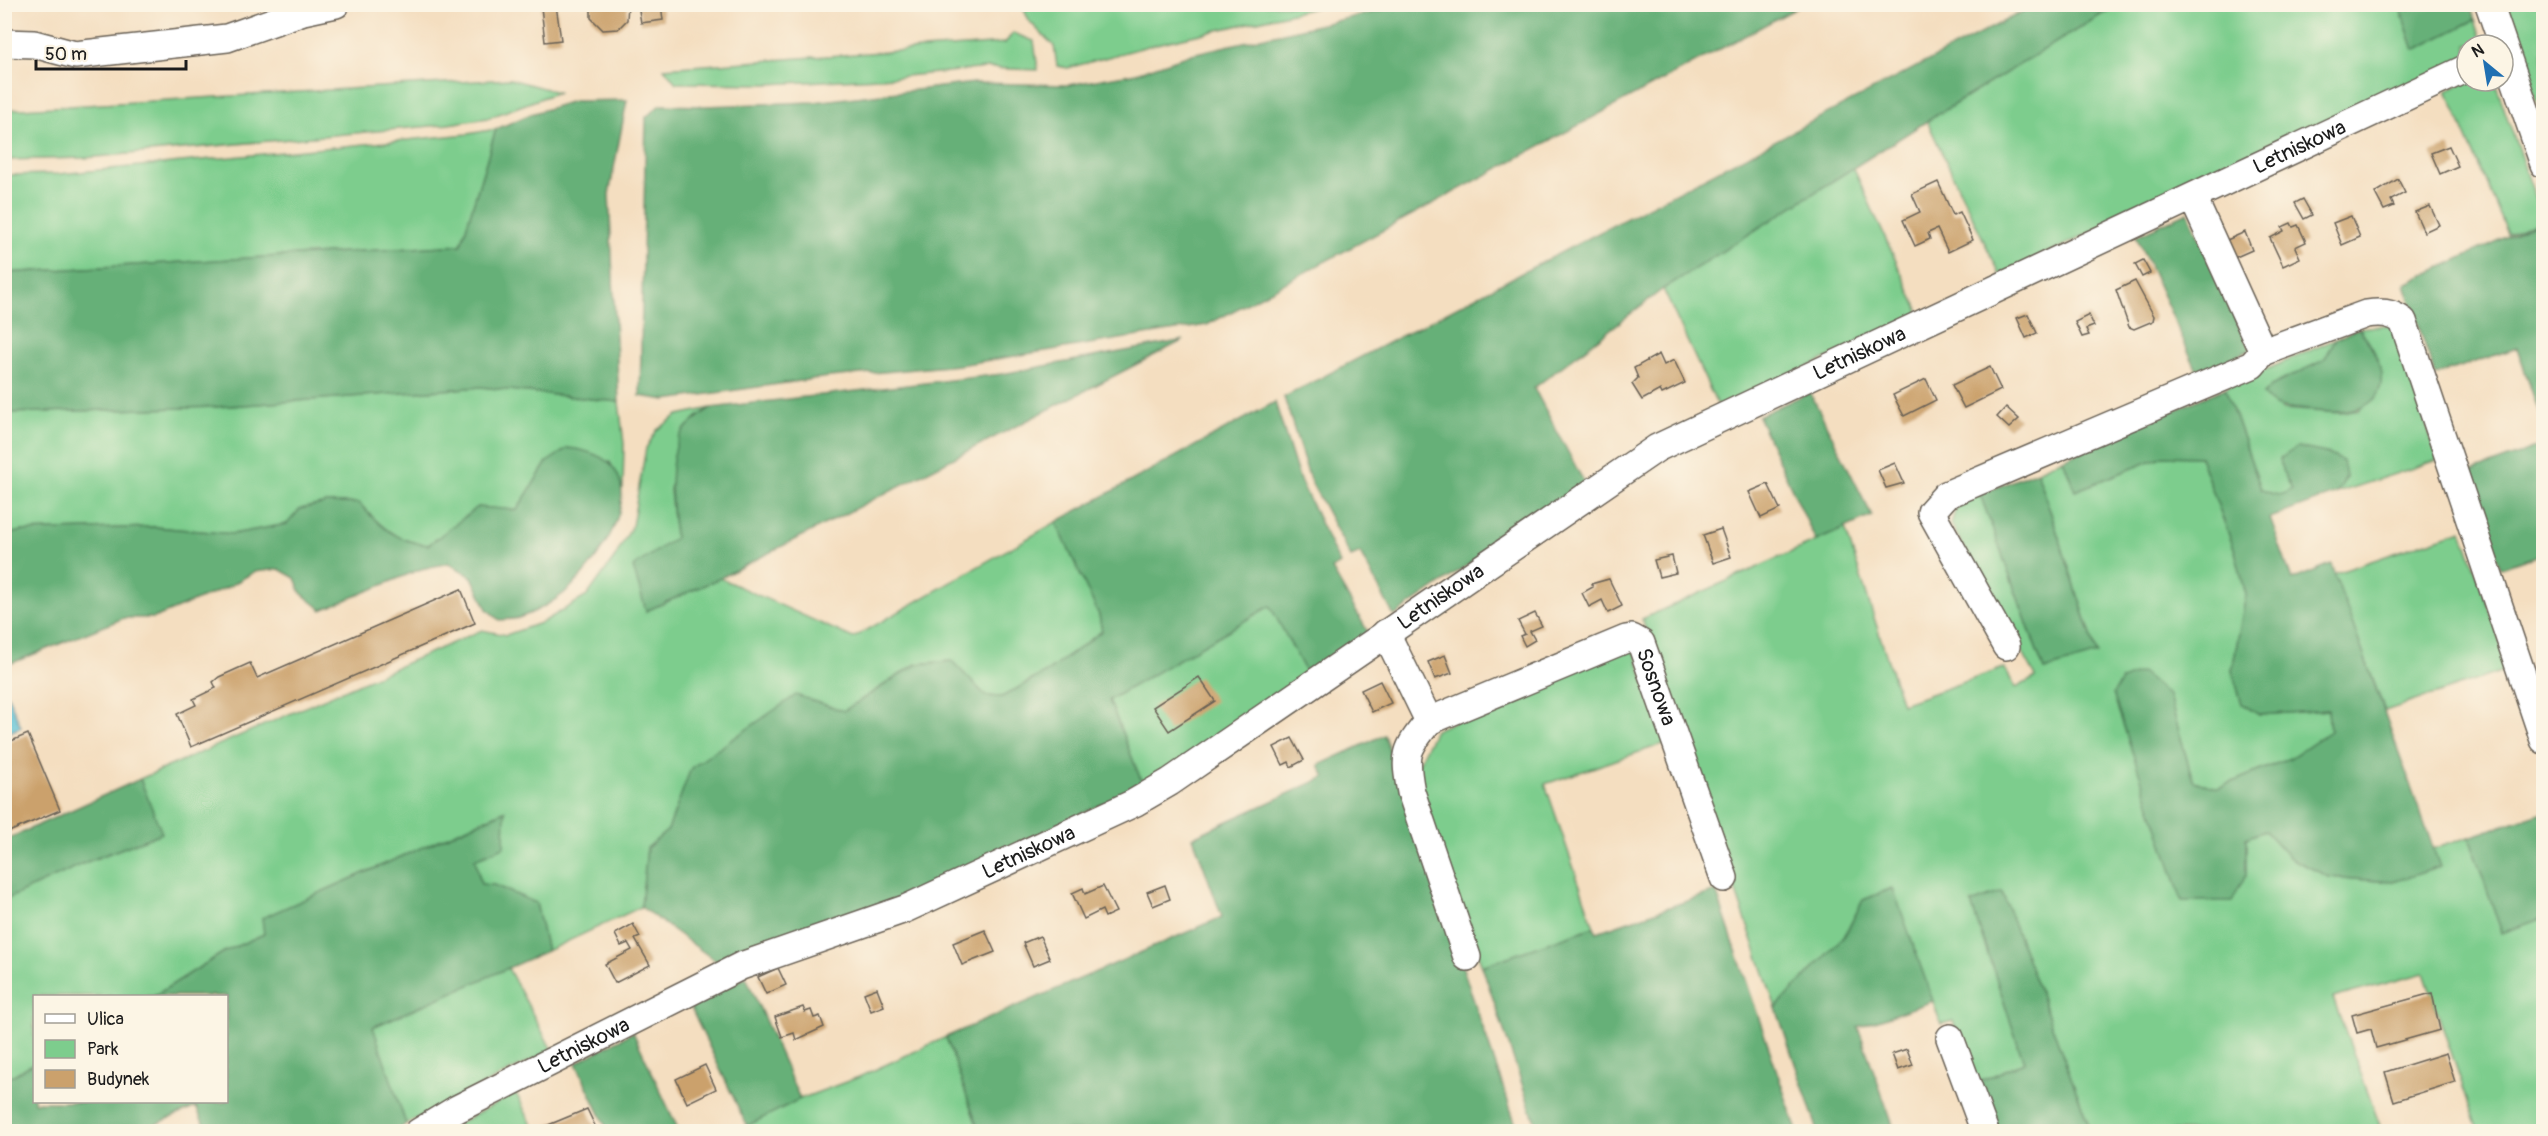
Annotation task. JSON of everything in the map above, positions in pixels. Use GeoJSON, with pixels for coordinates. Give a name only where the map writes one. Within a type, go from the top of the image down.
{"type":"FeatureCollection","features":[{"type":"Feature","properties":{"kind":"street"},"geometry":{"type":"LineString","coordinates":[[4,43],[34,44],[75,55],[227,38],[303,10],[336,4]]}},
{"type":"Feature","properties":{"kind":"street"},"geometry":{"type":"LineString","coordinates":[[2489,4],[2498,33]]}},
{"type":"Feature","properties":{"kind":"street","name":"Letniskowa"},"geometry":{"type":"LineString","coordinates":[[419,1131],[457,1109],[741,966],[905,909],[1134,803],[1170,782],[1657,448],[2455,74]]}},
{"type":"Feature","properties":{"kind":"street"},"geometry":{"type":"LineString","coordinates":[[2515,82],[2544,164]]}},
{"type":"Feature","properties":{"kind":"street"},"geometry":{"type":"LineString","coordinates":[[2193,198],[2263,352]]}},
{"type":"Feature","properties":{"kind":"street"},"geometry":{"type":"LineString","coordinates":[[2007,646],[1931,512],[1954,489],[2252,364],[2263,352],[2366,314],[2381,312],[2395,315],[2403,321],[2544,740]]}},
{"type":"Feature","properties":{"kind":"street"},"geometry":{"type":"LineString","coordinates":[[1386,633],[1429,721]]}},
{"type":"Feature","properties":{"kind":"street","name":"Sosnowa"},"geometry":{"type":"LineString","coordinates":[[1467,957],[1411,792],[1406,765],[1410,745],[1429,721],[1626,639],[1641,643],[1724,878]]}},
{"type":"Feature","properties":{"kind":"street"},"geometry":{"type":"LineString","coordinates":[[1950,1038],[1985,1131]]}},
{"type":"Feature","properties":{"kind":"green space"},"geometry":{"type":"Polygon","coordinates":[[[1022,4],[1328,5],[1152,45],[1068,68],[1057,66],[1054,46],[1029,21],[1022,4]]]}},
{"type":"Feature","properties":{"kind":"green space"},"geometry":{"type":"Polygon","coordinates":[[[1404,5],[1802,5],[1207,325],[959,365],[829,377],[666,400],[640,396],[646,117],[660,105],[706,106],[814,102],[974,83],[1068,85],[1136,73],[1192,54],[1404,5]]]}},
{"type":"Feature","properties":{"kind":"green space"},"geometry":{"type":"Polygon","coordinates":[[[2035,5],[2117,5],[1927,121],[1663,289],[1534,388],[1585,484],[1394,616],[1360,553],[1351,557],[1310,480],[1284,397],[2035,5]]]}},
{"type":"Feature","properties":{"kind":"green space"},"geometry":{"type":"Polygon","coordinates":[[[2117,5],[2399,5],[2414,50],[2475,20],[2479,33],[2455,33],[2455,65],[2000,275],[1927,121],[2117,5]]]}},
{"type":"Feature","properties":{"kind":"green space"},"geometry":{"type":"Polygon","coordinates":[[[2399,5],[2470,5],[2475,20],[2414,50],[2399,5]]]}},
{"type":"Feature","properties":{"kind":"green space"},"geometry":{"type":"Polygon","coordinates":[[[2506,5],[2543,5],[2543,122],[2515,33],[2506,5]]]}},
{"type":"Feature","properties":{"kind":"green space"},"geometry":{"type":"Polygon","coordinates":[[[1013,33],[1034,41],[1038,70],[988,68],[896,77],[769,84],[676,83],[664,68],[1005,43],[1013,33]]]}},
{"type":"Feature","properties":{"kind":"green space"},"geometry":{"type":"Polygon","coordinates":[[[510,79],[558,92],[488,118],[442,125],[85,158],[5,160],[5,110],[510,79]]]}},
{"type":"Feature","properties":{"kind":"green space"},"geometry":{"type":"Polygon","coordinates":[[[2455,87],[2455,93],[2499,93],[2543,220],[2508,234],[2447,91],[2455,87]]]}},
{"type":"Feature","properties":{"kind":"green space"},"geometry":{"type":"Polygon","coordinates":[[[627,100],[609,194],[619,402],[481,387],[216,407],[5,413],[5,273],[461,245],[496,129],[531,114],[573,101],[627,100]]]}},
{"type":"Feature","properties":{"kind":"green space"},"geometry":{"type":"Polygon","coordinates":[[[496,129],[461,245],[5,273],[5,175],[59,174],[468,134],[496,129]]]}},
{"type":"Feature","properties":{"kind":"green space"},"geometry":{"type":"Polygon","coordinates":[[[1853,167],[1920,314],[1719,409],[1663,289],[1853,167]]]}},
{"type":"Feature","properties":{"kind":"green space"},"geometry":{"type":"Polygon","coordinates":[[[2188,212],[2250,350],[2198,373],[2136,236],[2188,212]]]}},
{"type":"Feature","properties":{"kind":"green space"},"geometry":{"type":"Polygon","coordinates":[[[2543,220],[2543,424],[2517,348],[2435,375],[2405,284],[2543,220]]]}},
{"type":"Feature","properties":{"kind":"green space"},"geometry":{"type":"Polygon","coordinates":[[[2393,324],[2438,460],[2337,493],[2346,477],[2282,470],[2292,489],[2277,495],[2261,489],[2225,388],[2336,339],[2324,360],[2271,386],[2263,394],[2282,409],[2341,413],[2360,410],[2379,369],[2374,352],[2359,328],[2393,324]]]}},
{"type":"Feature","properties":{"kind":"green space"},"geometry":{"type":"Polygon","coordinates":[[[2359,328],[2380,368],[2381,383],[2377,396],[2367,405],[2352,410],[2332,412],[2288,408],[2277,406],[2263,394],[2271,386],[2324,360],[2336,339],[2359,328]]]}},
{"type":"Feature","properties":{"kind":"green space"},"geometry":{"type":"Polygon","coordinates":[[[1184,340],[720,578],[646,611],[633,567],[675,538],[671,473],[676,448],[686,428],[711,408],[1002,374],[1184,340]]]}},
{"type":"Feature","properties":{"kind":"green space"},"geometry":{"type":"Polygon","coordinates":[[[481,387],[619,402],[624,444],[623,489],[610,462],[547,462],[517,511],[478,507],[429,545],[407,540],[390,532],[359,503],[326,503],[287,524],[233,534],[155,527],[22,531],[5,535],[4,413],[216,407],[481,387]]]}},
{"type":"Feature","properties":{"kind":"green space"},"geometry":{"type":"Polygon","coordinates":[[[2225,388],[2261,489],[2277,495],[2292,489],[2282,470],[2280,459],[2297,447],[2326,453],[2343,461],[2346,477],[2337,493],[2270,518],[2292,580],[2331,564],[2440,867],[2393,882],[2329,877],[2290,858],[2265,831],[2246,838],[2246,874],[2232,901],[2182,901],[2113,694],[2122,680],[2141,672],[2169,696],[2193,781],[2218,788],[2290,758],[2330,731],[2328,710],[2259,715],[2242,704],[2232,671],[2246,595],[2235,551],[2200,457],[2163,456],[2075,491],[2063,459],[2225,388]]]}},
{"type":"Feature","properties":{"kind":"green space"},"geometry":{"type":"Polygon","coordinates":[[[1810,392],[1872,516],[1816,541],[1758,416],[1810,392]]]}},
{"type":"Feature","properties":{"kind":"green space"},"geometry":{"type":"Polygon","coordinates":[[[1275,402],[1299,478],[1340,564],[1332,569],[1369,634],[1308,676],[1270,606],[1109,700],[1143,785],[880,908],[720,964],[641,907],[647,848],[668,830],[691,768],[796,695],[844,711],[917,664],[952,661],[986,696],[1002,697],[1048,671],[1102,631],[1099,615],[1056,522],[1275,402]]]}},
{"type":"Feature","properties":{"kind":"green space"},"geometry":{"type":"Polygon","coordinates":[[[711,408],[697,417],[680,436],[670,490],[675,538],[646,611],[720,578],[853,638],[1056,522],[1099,615],[1102,631],[1048,671],[1002,697],[986,696],[951,661],[916,664],[844,711],[692,768],[668,830],[647,848],[641,907],[547,951],[536,903],[494,885],[481,885],[475,859],[504,811],[263,918],[264,934],[224,952],[156,995],[33,995],[33,1064],[5,1080],[4,900],[89,861],[161,833],[140,779],[482,630],[506,635],[543,622],[587,596],[615,557],[632,526],[646,448],[657,430],[678,415],[711,408]]]}},
{"type":"Feature","properties":{"kind":"green space"},"geometry":{"type":"Polygon","coordinates":[[[2543,445],[2543,554],[2500,568],[2468,473],[2543,445]]]}},
{"type":"Feature","properties":{"kind":"green space"},"geometry":{"type":"Polygon","coordinates":[[[568,448],[596,455],[613,467],[621,484],[621,503],[615,524],[590,565],[570,588],[543,607],[519,618],[499,620],[487,609],[472,577],[449,563],[421,569],[322,610],[301,593],[295,578],[279,569],[254,572],[228,587],[154,618],[124,618],[12,663],[5,655],[5,535],[22,531],[155,527],[233,534],[287,524],[300,509],[326,503],[359,503],[389,532],[406,540],[428,545],[478,507],[517,510],[547,462],[568,448]]]}},
{"type":"Feature","properties":{"kind":"green space"},"geometry":{"type":"Polygon","coordinates":[[[2163,456],[2200,457],[2235,551],[2246,595],[2232,671],[2259,715],[2328,710],[2330,731],[2290,758],[2218,788],[2193,781],[2169,696],[2122,680],[2246,874],[2246,838],[2265,830],[2290,858],[2329,877],[2393,882],[2439,867],[2433,849],[2469,837],[2502,932],[2543,918],[2543,1131],[2478,1131],[2424,973],[2333,998],[2382,1131],[2091,1131],[2002,892],[1971,903],[2024,1062],[1976,1083],[1953,1021],[1941,1024],[1892,888],[1863,900],[1845,935],[1776,1008],[1642,619],[1845,528],[1902,704],[2004,668],[2016,688],[2036,677],[1951,524],[1957,505],[1980,494],[2044,670],[2097,653],[2037,471],[2063,459],[2075,491],[2163,456]]]}},
{"type":"Feature","properties":{"kind":"green space"},"geometry":{"type":"Polygon","coordinates":[[[2037,471],[2097,654],[2044,670],[1980,494],[2037,471]]]}},
{"type":"Feature","properties":{"kind":"green space"},"geometry":{"type":"Polygon","coordinates":[[[2462,530],[2509,669],[2385,711],[2333,574],[2462,530]]]}},
{"type":"Feature","properties":{"kind":"green space"},"geometry":{"type":"Polygon","coordinates":[[[1270,605],[1308,676],[1143,785],[1109,700],[1270,605]]]}},
{"type":"Feature","properties":{"kind":"green space"},"geometry":{"type":"Polygon","coordinates":[[[1624,647],[1635,652],[1666,743],[1545,784],[1594,927],[1482,966],[1413,773],[1435,730],[1624,647]]]}},
{"type":"Feature","properties":{"kind":"green space"},"geometry":{"type":"Polygon","coordinates":[[[1384,735],[1518,1131],[979,1131],[946,1037],[1222,917],[1193,837],[1325,777],[1319,765],[1384,735]]]}},
{"type":"Feature","properties":{"kind":"green space"},"geometry":{"type":"Polygon","coordinates":[[[140,779],[162,833],[89,861],[5,900],[5,840],[140,779]]]}},
{"type":"Feature","properties":{"kind":"green space"},"geometry":{"type":"Polygon","coordinates":[[[505,811],[504,847],[475,859],[481,884],[494,885],[536,903],[547,951],[373,1027],[406,1124],[395,1132],[207,1131],[196,1107],[140,1131],[5,1131],[5,1080],[33,1064],[33,1103],[228,1103],[228,995],[156,995],[224,952],[264,934],[262,918],[505,811]]]}},
{"type":"Feature","properties":{"kind":"green space"},"geometry":{"type":"Polygon","coordinates":[[[2543,812],[2543,918],[2502,933],[2469,837],[2543,812]]]}},
{"type":"Feature","properties":{"kind":"green space"},"geometry":{"type":"Polygon","coordinates":[[[1893,888],[1933,1001],[1858,1027],[1895,1131],[1818,1131],[1776,1008],[1845,935],[1863,900],[1893,888]]]}},
{"type":"Feature","properties":{"kind":"green space"},"geometry":{"type":"Polygon","coordinates":[[[1716,891],[1797,1131],[1538,1131],[1482,966],[1594,927],[1597,932],[1716,891]]]}},
{"type":"Feature","properties":{"kind":"green space"},"geometry":{"type":"Polygon","coordinates":[[[2002,892],[2091,1131],[1992,1131],[1976,1083],[2024,1062],[1971,903],[2002,892]]]}},
{"type":"Feature","properties":{"kind":"green space"},"geometry":{"type":"Polygon","coordinates":[[[508,968],[552,1050],[406,1124],[372,1027],[508,968]]]}},
{"type":"Feature","properties":{"kind":"green space"},"geometry":{"type":"Polygon","coordinates":[[[746,977],[800,1099],[747,1126],[689,1004],[746,977]]]}},
{"type":"Feature","properties":{"kind":"green space"},"geometry":{"type":"Polygon","coordinates":[[[633,1032],[679,1131],[608,1131],[576,1063],[633,1032]]]}},
{"type":"Feature","properties":{"kind":"green space"},"geometry":{"type":"Polygon","coordinates":[[[946,1037],[979,1131],[734,1132],[800,1099],[859,1077],[946,1037]]]}},
{"type":"Feature","properties":{"kind":"green space"},"geometry":{"type":"Polygon","coordinates":[[[516,1093],[535,1131],[461,1131],[457,1124],[516,1093]]]}},
{"type":"Feature","properties":{"kind":"water"},"geometry":{"type":"Polygon","coordinates":[[[7,694],[21,727],[5,734],[5,695],[7,694]]]}},
{"type":"Feature","properties":{"kind":"building"},"geometry":{"type":"Polygon","coordinates":[[[591,4],[628,4],[627,20],[618,29],[603,30],[591,18],[591,4]]]}},
{"type":"Feature","properties":{"kind":"building"},"geometry":{"type":"Polygon","coordinates":[[[638,4],[661,4],[663,20],[641,23],[638,4]]]}},
{"type":"Feature","properties":{"kind":"building"},"geometry":{"type":"Polygon","coordinates":[[[556,5],[561,40],[545,42],[541,7],[556,5]]]}},
{"type":"Feature","properties":{"kind":"building"},"geometry":{"type":"Polygon","coordinates":[[[2449,146],[2458,166],[2440,174],[2431,153],[2449,146]]]}},
{"type":"Feature","properties":{"kind":"building"},"geometry":{"type":"Polygon","coordinates":[[[2398,179],[2405,193],[2391,200],[2394,206],[2384,210],[2375,193],[2398,179]]]}},
{"type":"Feature","properties":{"kind":"building"},"geometry":{"type":"Polygon","coordinates":[[[1938,182],[1953,215],[1960,212],[1973,240],[1948,252],[1937,229],[1928,233],[1930,239],[1915,246],[1903,220],[1920,212],[1912,194],[1938,182]]]}},
{"type":"Feature","properties":{"kind":"building"},"geometry":{"type":"Polygon","coordinates":[[[2303,199],[2312,215],[2304,219],[2295,203],[2303,199]]]}},
{"type":"Feature","properties":{"kind":"building"},"geometry":{"type":"Polygon","coordinates":[[[2430,206],[2439,225],[2424,232],[2415,212],[2430,206]]]}},
{"type":"Feature","properties":{"kind":"building"},"geometry":{"type":"Polygon","coordinates":[[[2351,216],[2360,237],[2342,245],[2333,223],[2351,216]]]}},
{"type":"Feature","properties":{"kind":"building"},"geometry":{"type":"Polygon","coordinates":[[[2291,223],[2293,227],[2298,225],[2306,242],[2295,247],[2300,258],[2283,266],[2270,238],[2284,231],[2282,227],[2291,223]]]}},
{"type":"Feature","properties":{"kind":"building"},"geometry":{"type":"Polygon","coordinates":[[[2245,232],[2252,250],[2234,258],[2227,240],[2245,232]]]}},
{"type":"Feature","properties":{"kind":"building"},"geometry":{"type":"Polygon","coordinates":[[[2143,260],[2150,273],[2142,277],[2135,264],[2143,260]]]}},
{"type":"Feature","properties":{"kind":"building"},"geometry":{"type":"Polygon","coordinates":[[[2135,281],[2154,316],[2153,321],[2134,329],[2129,327],[2116,290],[2135,281]]]}},
{"type":"Feature","properties":{"kind":"building"},"geometry":{"type":"Polygon","coordinates":[[[2028,314],[2037,333],[2026,338],[2017,318],[2028,314]]]}},
{"type":"Feature","properties":{"kind":"building"},"geometry":{"type":"Polygon","coordinates":[[[2089,315],[2094,326],[2086,329],[2089,335],[2082,337],[2075,322],[2089,315]]]}},
{"type":"Feature","properties":{"kind":"building"},"geometry":{"type":"Polygon","coordinates":[[[1659,354],[1664,365],[1674,360],[1685,383],[1662,394],[1660,390],[1642,400],[1632,384],[1638,378],[1634,368],[1659,354]]]}},
{"type":"Feature","properties":{"kind":"building"},"geometry":{"type":"Polygon","coordinates":[[[1990,367],[2001,390],[1964,408],[1952,385],[1990,367]]]}},
{"type":"Feature","properties":{"kind":"building"},"geometry":{"type":"Polygon","coordinates":[[[1926,379],[1936,400],[1904,416],[1893,395],[1926,379]]]}},
{"type":"Feature","properties":{"kind":"building"},"geometry":{"type":"Polygon","coordinates":[[[2006,407],[2019,419],[2009,428],[1997,417],[2006,407]]]}},
{"type":"Feature","properties":{"kind":"building"},"geometry":{"type":"Polygon","coordinates":[[[1895,463],[1904,483],[1886,488],[1878,470],[1895,463]]]}},
{"type":"Feature","properties":{"kind":"building"},"geometry":{"type":"Polygon","coordinates":[[[1768,484],[1780,509],[1761,518],[1749,492],[1768,484]]]}},
{"type":"Feature","properties":{"kind":"building"},"geometry":{"type":"Polygon","coordinates":[[[1721,529],[1731,557],[1713,563],[1703,535],[1721,529]]]}},
{"type":"Feature","properties":{"kind":"building"},"geometry":{"type":"Polygon","coordinates":[[[1672,556],[1676,573],[1659,577],[1654,560],[1672,556]]]}},
{"type":"Feature","properties":{"kind":"building"},"geometry":{"type":"Polygon","coordinates":[[[1609,579],[1622,606],[1608,613],[1602,600],[1589,607],[1582,593],[1593,587],[1591,584],[1609,579]]]}},
{"type":"Feature","properties":{"kind":"building"},"geometry":{"type":"Polygon","coordinates":[[[461,589],[475,623],[191,747],[177,714],[196,705],[193,699],[216,688],[213,682],[219,677],[250,663],[257,678],[461,589]]]}},
{"type":"Feature","properties":{"kind":"building"},"geometry":{"type":"Polygon","coordinates":[[[1535,613],[1542,626],[1530,631],[1535,640],[1525,646],[1520,636],[1525,634],[1518,621],[1535,613]]]}},
{"type":"Feature","properties":{"kind":"building"},"geometry":{"type":"Polygon","coordinates":[[[1445,655],[1452,673],[1435,679],[1428,662],[1445,655]]]}},
{"type":"Feature","properties":{"kind":"building"},"geometry":{"type":"Polygon","coordinates":[[[1199,677],[1215,701],[1169,731],[1153,707],[1199,677]]]}},
{"type":"Feature","properties":{"kind":"building"},"geometry":{"type":"Polygon","coordinates":[[[1380,681],[1391,703],[1372,712],[1361,690],[1380,681]]]}},
{"type":"Feature","properties":{"kind":"building"},"geometry":{"type":"Polygon","coordinates":[[[28,734],[60,810],[4,834],[4,744],[28,734]]]}},
{"type":"Feature","properties":{"kind":"building"},"geometry":{"type":"Polygon","coordinates":[[[1292,738],[1304,760],[1291,767],[1289,762],[1283,765],[1274,747],[1292,738]]]}},
{"type":"Feature","properties":{"kind":"building"},"geometry":{"type":"Polygon","coordinates":[[[1165,885],[1170,899],[1153,906],[1147,892],[1165,885]]]}},
{"type":"Feature","properties":{"kind":"building"},"geometry":{"type":"Polygon","coordinates":[[[1103,886],[1116,912],[1105,917],[1102,910],[1084,919],[1072,893],[1083,888],[1085,894],[1103,886]]]}},
{"type":"Feature","properties":{"kind":"building"},"geometry":{"type":"Polygon","coordinates":[[[633,924],[640,937],[635,939],[650,965],[615,983],[605,964],[632,950],[628,943],[621,946],[615,934],[633,924]]]}},
{"type":"Feature","properties":{"kind":"building"},"geometry":{"type":"Polygon","coordinates":[[[985,930],[995,952],[962,965],[953,943],[985,930]]]}},
{"type":"Feature","properties":{"kind":"building"},"geometry":{"type":"Polygon","coordinates":[[[1040,936],[1050,959],[1033,966],[1023,943],[1040,936]]]}},
{"type":"Feature","properties":{"kind":"building"},"geometry":{"type":"Polygon","coordinates":[[[778,968],[786,985],[766,994],[758,977],[778,968]]]}},
{"type":"Feature","properties":{"kind":"building"},"geometry":{"type":"Polygon","coordinates":[[[877,988],[884,1006],[871,1011],[864,993],[877,988]]]}},
{"type":"Feature","properties":{"kind":"building"},"geometry":{"type":"Polygon","coordinates":[[[2432,993],[2440,1030],[2376,1048],[2371,1029],[2357,1033],[2352,1015],[2432,993]]]}},
{"type":"Feature","properties":{"kind":"building"},"geometry":{"type":"Polygon","coordinates":[[[803,1007],[805,1012],[811,1010],[814,1018],[820,1016],[824,1027],[796,1040],[794,1033],[782,1037],[775,1017],[803,1007]]]}},
{"type":"Feature","properties":{"kind":"building"},"geometry":{"type":"Polygon","coordinates":[[[1907,1049],[1913,1065],[1898,1070],[1892,1054],[1907,1049]]]}},
{"type":"Feature","properties":{"kind":"building"},"geometry":{"type":"Polygon","coordinates":[[[2446,1053],[2455,1082],[2394,1101],[2385,1072],[2446,1053]]]}},
{"type":"Feature","properties":{"kind":"building"},"geometry":{"type":"Polygon","coordinates":[[[705,1065],[716,1089],[687,1103],[676,1079],[705,1065]]]}},
{"type":"Feature","properties":{"kind":"building"},"geometry":{"type":"Polygon","coordinates":[[[587,1109],[598,1132],[549,1132],[546,1126],[587,1109]]]}}]}
